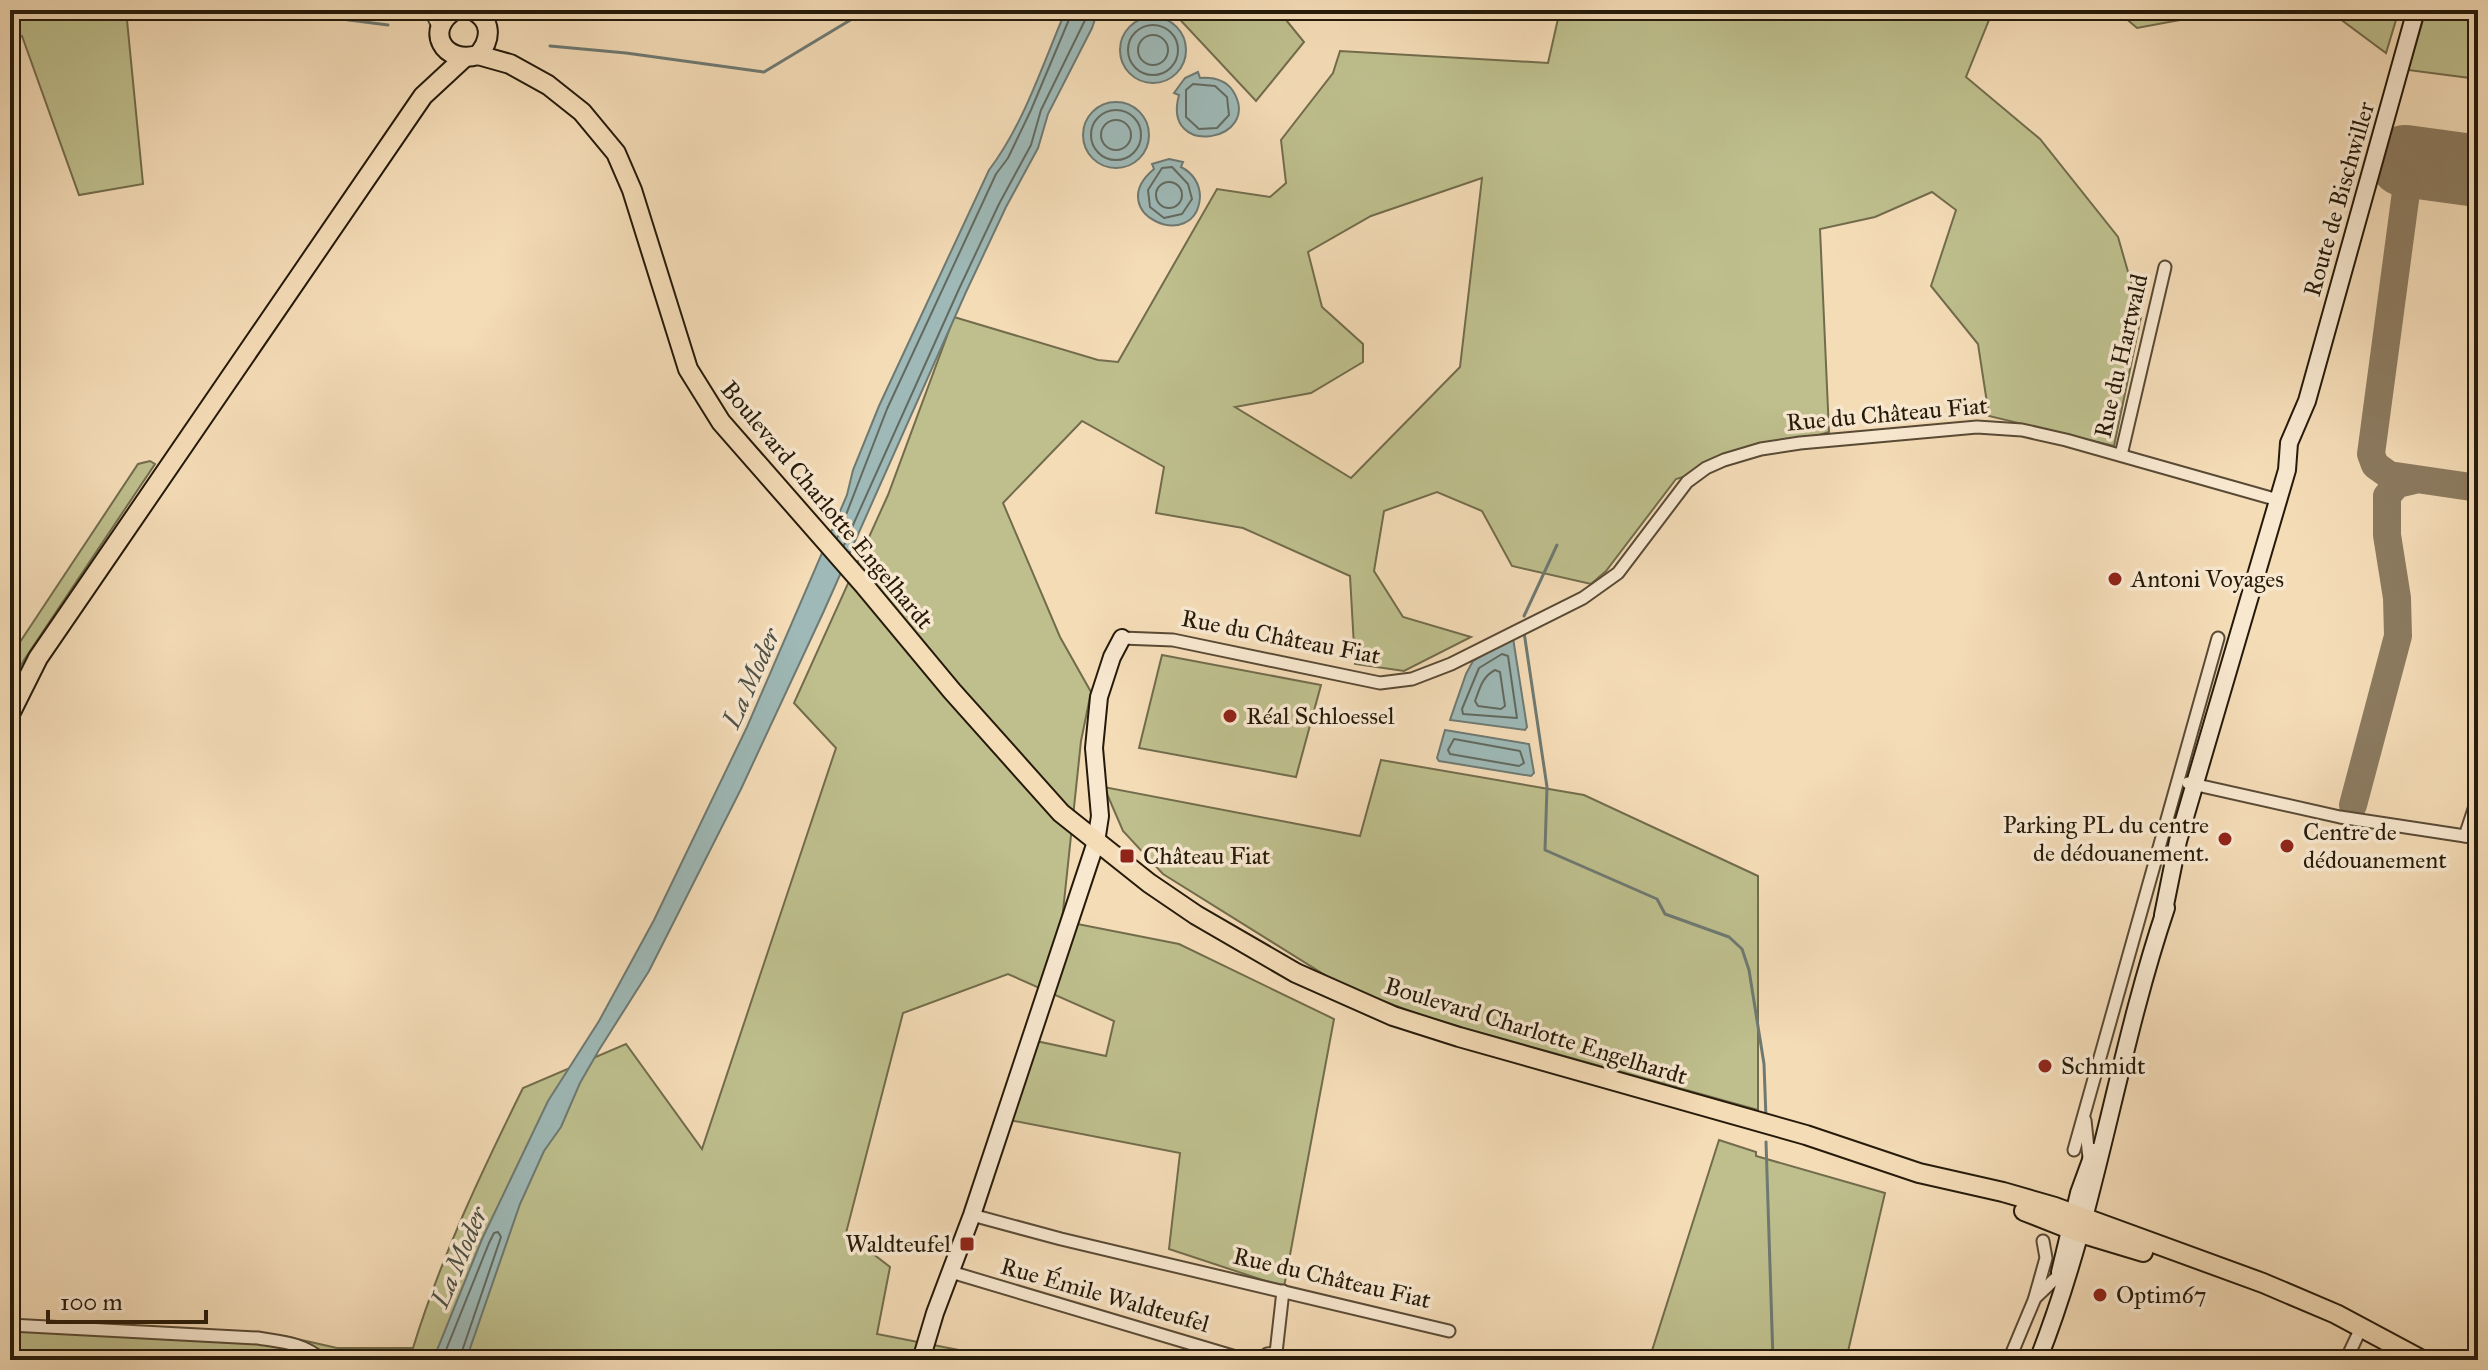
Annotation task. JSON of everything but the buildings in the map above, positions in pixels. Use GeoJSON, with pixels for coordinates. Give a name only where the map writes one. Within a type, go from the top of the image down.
{"type":"FeatureCollection","features":[{"type":"Feature","properties":{"kind":"main road"},"geometry":{"type":"LineString","coordinates":[[10,714],[38,658],[423,96],[438,62],[440,35],[448,15],[454,10]]}},
{"type":"Feature","properties":{"kind":"main road"},"geometry":{"type":"LineString","coordinates":[[423,96],[487,42],[484,18]]}},
{"type":"Feature","properties":{"kind":"main road","name":"Boulevard Charlotte Engelhardt"},"geometry":{"type":"LineString","coordinates":[[484,18],[533,75]]}},
{"type":"Feature","properties":{"kind":"main road","name":"Boulevard Charlotte Engelhardt"},"geometry":{"type":"LineString","coordinates":[[440,35],[450,54],[510,64],[533,75],[582,112],[616,153],[632,190],[680,348],[696,386],[721,422],[1000,746],[1032,791],[1184,907],[1264,957],[1332,991],[1393,1016],[1806,1135],[2076,1224],[2224,1268],[2316,1305],[2422,1360]]}},
{"type":"Feature","properties":{"kind":"street"},"geometry":{"type":"LineString","coordinates":[[430,10],[440,35]]}},
{"type":"Feature","properties":{"kind":"street","name":"Route de Bischwiller"},"geometry":{"type":"LineString","coordinates":[[2032,1360],[2052,1309],[2059,1275],[2106,1125],[2163,915],[2186,844],[2190,806],[2278,500],[2287,470],[2300,444],[2307,401],[2416,10]]}},
{"type":"Feature","properties":{"kind":"street","name":"Rue du Hartwald"},"geometry":{"type":"LineString","coordinates":[[2121,455],[2165,267]]}},
{"type":"Feature","properties":{"kind":"street","name":"Rue du Château Fiat"},"geometry":{"type":"LineString","coordinates":[[921,1360],[1096,842],[1100,816],[1094,748],[1099,697],[1112,657],[1122,638],[1173,640],[1380,683],[1412,679],[1451,664],[1583,598],[1618,573],[1687,482],[1706,468],[1761,449],[1800,443],[1977,427],[2022,430],[2278,500]]}},
{"type":"Feature","properties":{"kind":"street"},"geometry":{"type":"LineString","coordinates":[[2074,1150],[2218,638]]}},
{"type":"Feature","properties":{"kind":"street"},"geometry":{"type":"LineString","coordinates":[[2179,780],[2340,817],[2472,837],[2478,797]]}},
{"type":"Feature","properties":{"kind":"street"},"geometry":{"type":"LineString","coordinates":[[2084,1115],[2090,1162]]}},
{"type":"Feature","properties":{"kind":"street","name":"Route de Bischwiller"},"geometry":{"type":"LineString","coordinates":[[2038,1360],[2058,1307],[2090,1162],[2106,1125]]}},
{"type":"Feature","properties":{"kind":"street","name":"Rue du Château Fiat"},"geometry":{"type":"LineString","coordinates":[[972,1215],[1449,1331]]}},
{"type":"Feature","properties":{"kind":"street"},"geometry":{"type":"LineString","coordinates":[[2009,1360],[2035,1298],[2046,1258],[2043,1241]]}},
{"type":"Feature","properties":{"kind":"street","name":"Rue Émile Waldteufel"},"geometry":{"type":"LineString","coordinates":[[951,1272],[1246,1360]]}},
{"type":"Feature","properties":{"kind":"street"},"geometry":{"type":"LineString","coordinates":[[2035,1298],[2059,1275]]}},
{"type":"Feature","properties":{"kind":"street"},"geometry":{"type":"LineString","coordinates":[[1276,1353],[1283,1291]]}},
{"type":"Feature","properties":{"kind":"street"},"geometry":{"type":"LineString","coordinates":[[10,1325],[258,1338],[307,1348],[322,1360]]}},
{"type":"Feature","properties":{"kind":"street"},"geometry":{"type":"LineString","coordinates":[[2346,1360],[2361,1328]]}},
{"type":"Feature","properties":{"kind":"street"},"geometry":{"type":"LineString","coordinates":[[1261,1360],[1267,1354],[1276,1353],[1287,1360]]}},
{"type":"Feature","properties":{"kind":"green space"},"geometry":{"type":"Polygon","coordinates":[[[10,10],[126,10],[143,184],[79,195],[22,36],[10,44],[10,10]]]}},
{"type":"Feature","properties":{"kind":"green space"},"geometry":{"type":"Polygon","coordinates":[[[1171,10],[1278,10],[1304,42],[1256,101],[1171,10]]]}},
{"type":"Feature","properties":{"kind":"green space"},"geometry":{"type":"Polygon","coordinates":[[[1560,10],[1993,10],[1966,77],[2040,139],[2118,237],[2141,317],[2114,446],[1989,416],[1978,344],[1931,286],[1956,210],[1932,192],[1875,217],[1820,229],[1829,432],[1676,479],[1606,571],[1591,584],[1512,566],[1482,511],[1437,492],[1384,511],[1374,571],[1403,617],[1471,637],[1404,671],[1355,664],[1350,576],[1243,528],[1156,513],[1164,467],[1082,421],[1003,503],[1060,637],[1091,692],[1081,741],[1062,921],[1179,944],[1334,1019],[1284,1287],[1169,1249],[1180,1153],[1009,1120],[1036,1041],[1106,1056],[1114,1021],[1008,974],[903,1013],[846,1233],[890,1267],[877,1334],[1010,1360],[10,1360],[10,1323],[40,1322],[284,1336],[337,1348],[413,1348],[449,1248],[523,1088],[626,1044],[702,1149],[836,748],[794,703],[888,495],[954,317],[1098,360],[1118,362],[1217,189],[1270,197],[1286,183],[1281,140],[1333,73],[1340,51],[1548,63],[1560,10]],[[1482,178],[1371,216],[1308,252],[1322,307],[1363,344],[1363,362],[1311,393],[1235,407],[1351,478],[1460,367],[1482,178]]]}},
{"type":"Feature","properties":{"kind":"green space"},"geometry":{"type":"Polygon","coordinates":[[[2116,10],[2234,10],[2137,28],[2116,10]]]}},
{"type":"Feature","properties":{"kind":"green space"},"geometry":{"type":"Polygon","coordinates":[[[2328,10],[2399,10],[2386,53],[2328,10]]]}},
{"type":"Feature","properties":{"kind":"green space"},"geometry":{"type":"Polygon","coordinates":[[[2426,10],[2478,10],[2478,79],[2408,70],[2426,10]]]}},
{"type":"Feature","properties":{"kind":"green space"},"geometry":{"type":"Polygon","coordinates":[[[150,461],[155,464],[10,685],[10,660],[20,642],[138,464],[150,461]]]}},
{"type":"Feature","properties":{"kind":"green space","name":"Réal Schloessel"},"geometry":{"type":"Polygon","coordinates":[[[1162,655],[1321,685],[1296,777],[1139,748],[1162,655]]]}},
{"type":"Feature","properties":{"kind":"green space"},"geometry":{"type":"Polygon","coordinates":[[[1381,760],[1584,795],[1758,876],[1758,1110],[1428,1018],[1341,985],[1163,874],[1123,831],[1104,787],[1360,836],[1381,760]]]}},
{"type":"Feature","properties":{"kind":"green space"},"geometry":{"type":"Polygon","coordinates":[[[1719,1140],[1756,1152],[1756,1156],[1885,1193],[1846,1360],[1649,1360],[1719,1140]]]}},
{"type":"Feature","properties":{"kind":"water"},"geometry":{"type":"Polygon","coordinates":[[[1066,10],[1098,10],[1048,114],[1038,148],[966,292],[741,789],[649,971],[599,1050],[580,1083],[561,1127],[544,1151],[520,1204],[466,1360],[433,1360],[482,1239],[548,1101],[599,1021],[654,920],[747,727],[847,495],[853,470],[879,406],[989,170],[1023,113],[1066,10]]]}},
{"type":"Feature","properties":{"kind":"water"},"geometry":{"type":"Polygon","coordinates":[[[1146,17],[1160,17],[1172,22],[1181,31],[1186,50],[1184,63],[1177,74],[1160,83],[1146,83],[1134,78],[1125,69],[1120,57],[1120,43],[1125,31],[1134,22],[1146,17]]]}},
{"type":"Feature","properties":{"kind":"water"},"geometry":{"type":"Polygon","coordinates":[[[1198,72],[1200,78],[1226,84],[1233,91],[1239,108],[1235,122],[1225,131],[1211,136],[1196,135],[1184,129],[1177,116],[1179,95],[1174,93],[1185,78],[1198,72]]]}},
{"type":"Feature","properties":{"kind":"water"},"geometry":{"type":"Polygon","coordinates":[[[1109,102],[1123,102],[1135,107],[1144,116],[1149,135],[1147,148],[1140,159],[1123,168],[1109,168],[1097,163],[1088,154],[1083,142],[1083,128],[1088,116],[1097,107],[1109,102]]]}},
{"type":"Feature","properties":{"kind":"water"},"geometry":{"type":"Polygon","coordinates":[[[1169,159],[1183,162],[1181,167],[1195,179],[1200,197],[1195,214],[1184,223],[1170,225],[1156,221],[1144,212],[1138,200],[1141,185],[1154,169],[1152,164],[1169,159]]]}},
{"type":"Feature","properties":{"kind":"water"},"geometry":{"type":"Polygon","coordinates":[[[1513,638],[1525,730],[1450,720],[1473,661],[1513,638]]]}},
{"type":"Feature","properties":{"kind":"water"},"geometry":{"type":"Polygon","coordinates":[[[1445,730],[1529,744],[1534,773],[1531,776],[1439,761],[1437,758],[1445,730]]]}},
{"type":"Feature","properties":{"kind":"waterway"},"geometry":{"type":"LineString","coordinates":[[10,17],[62,10]]}},
{"type":"Feature","properties":{"kind":"waterway"},"geometry":{"type":"LineString","coordinates":[[271,10],[388,25]]}},
{"type":"Feature","properties":{"kind":"waterway"},"geometry":{"type":"LineString","coordinates":[[550,46],[764,72],[867,10]]}},
{"type":"Feature","properties":{"kind":"waterway"},"geometry":{"type":"LineString","coordinates":[[1524,616],[1557,545]]}},
{"type":"Feature","properties":{"kind":"waterway"},"geometry":{"type":"LineString","coordinates":[[1524,632],[1547,787],[1545,850],[1657,899],[1665,914],[1729,937],[1742,949],[1749,970],[1764,1064],[1766,1118]]}},
{"type":"Feature","properties":{"kind":"waterway"},"geometry":{"type":"LineString","coordinates":[[1766,1142],[1773,1360]]}},
{"type":"Feature","properties":{"kind":"taxiway"},"geometry":{"type":"LineString","coordinates":[[2433,165],[2416,169],[2408,177],[2371,454],[2375,465],[2389,475],[2478,488]]}},
{"type":"Feature","properties":{"kind":"taxiway"},"geometry":{"type":"LineString","coordinates":[[2353,805],[2398,636],[2397,598],[2387,535],[2387,496],[2397,484],[2414,480]]}},
{"type":"Feature","properties":{"kind":"runway"},"geometry":{"type":"LineString","coordinates":[[2405,161],[2478,171]]}},
{"type":"Feature","properties":{"kind":"place","name":"Antoni Voyages"},"geometry":{"type":"Point","coordinates":[2115,579]}},
{"type":"Feature","properties":{"kind":"place","name":"Réal Schloessel"},"geometry":{"type":"Point","coordinates":[1230,716]}},
{"type":"Feature","properties":{"kind":"place","name":"Parking PL du centre de dédouanement."},"geometry":{"type":"Point","coordinates":[2225,839]}},
{"type":"Feature","properties":{"kind":"place","name":"Centre de dédouanement"},"geometry":{"type":"Point","coordinates":[2287,846]}},
{"type":"Feature","properties":{"kind":"place","name":"Château Fiat"},"geometry":{"type":"Point","coordinates":[1127,856]}},
{"type":"Feature","properties":{"kind":"place","name":"Schmidt"},"geometry":{"type":"Point","coordinates":[2045,1066]}},
{"type":"Feature","properties":{"kind":"place","name":"Waldteufel"},"geometry":{"type":"Point","coordinates":[967,1244]}},
{"type":"Feature","properties":{"kind":"place","name":"Optim67"},"geometry":{"type":"Point","coordinates":[2100,1295]}},
{"type":"Feature","properties":{"kind":"water label","name":"La Moder"},"geometry":{"type":"Point","coordinates":[751,678]}},
{"type":"Feature","properties":{"kind":"water label","name":"La Moder"},"geometry":{"type":"Point","coordinates":[459,1257]}}]}
